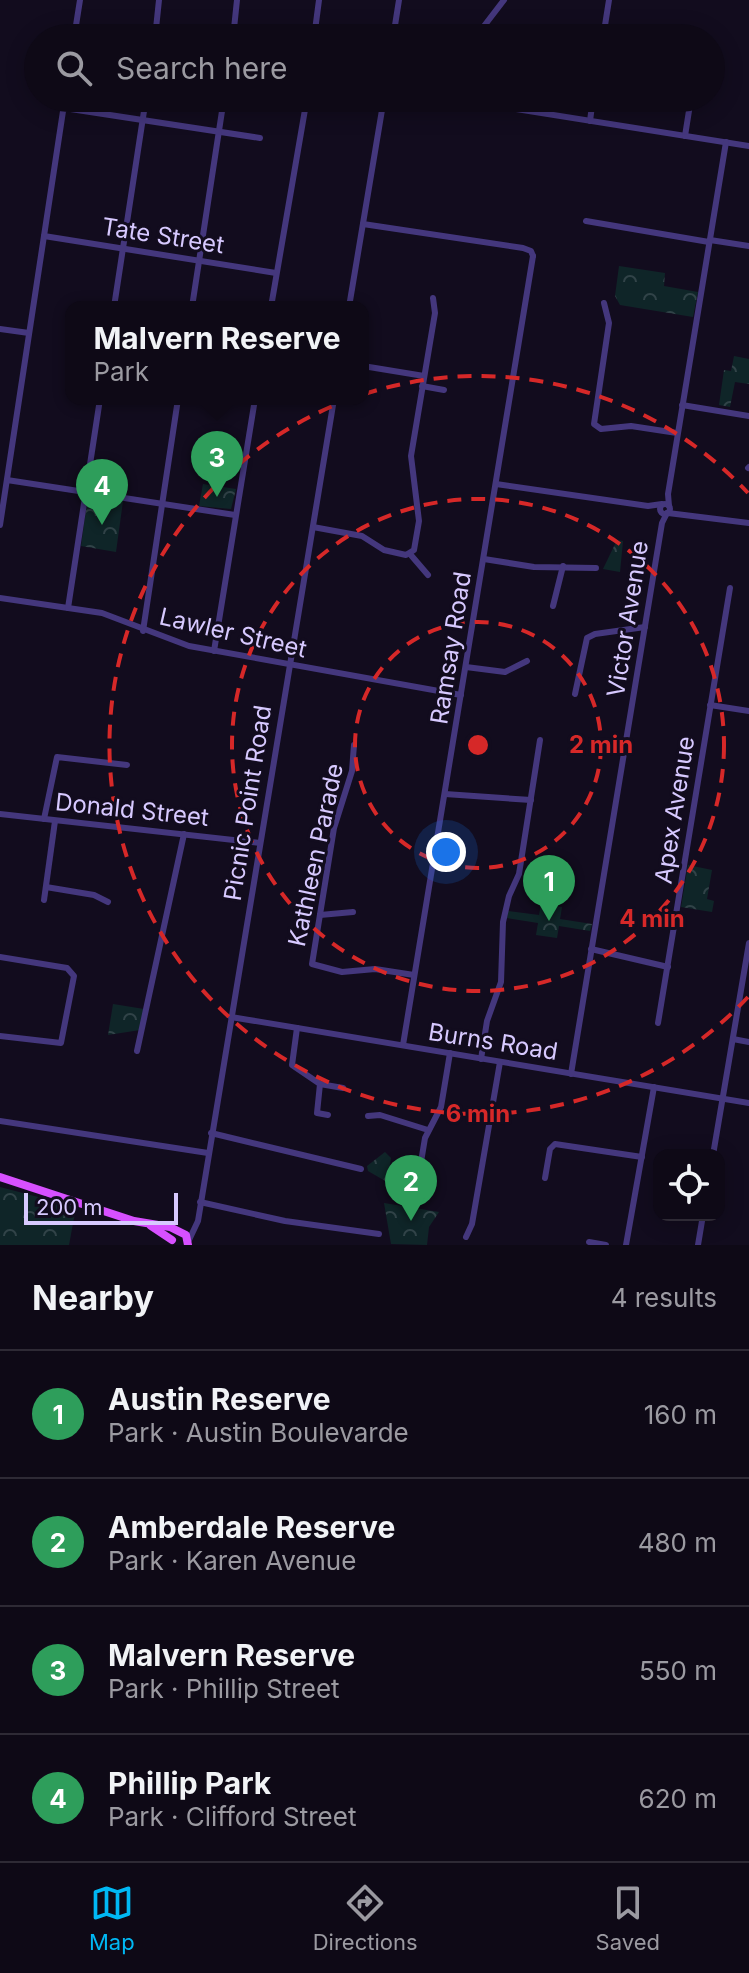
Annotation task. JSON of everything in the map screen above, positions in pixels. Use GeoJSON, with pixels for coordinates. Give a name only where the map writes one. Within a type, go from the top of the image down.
{"type":"FeatureCollection","features":[{"type":"Feature","properties":{"kind":"main road"},"geometry":{"type":"LineString","coordinates":[[0,1177],[150,1225],[170,1227],[186,1240]]}},
{"type":"Feature","properties":{"kind":"main road"},"geometry":{"type":"LineString","coordinates":[[150,1225],[173,1243],[186,1240]]}},
{"type":"Feature","properties":{"kind":"street"},"geometry":{"type":"LineString","coordinates":[[76,24],[80,0]]}},
{"type":"Feature","properties":{"kind":"street"},"geometry":{"type":"LineString","coordinates":[[156,24],[159,0]]}},
{"type":"Feature","properties":{"kind":"street"},"geometry":{"type":"LineString","coordinates":[[234,24],[237,0]]}},
{"type":"Feature","properties":{"kind":"street"},"geometry":{"type":"LineString","coordinates":[[316,24],[319,0]]}},
{"type":"Feature","properties":{"kind":"street"},"geometry":{"type":"LineString","coordinates":[[395,24],[399,0]]}},
{"type":"Feature","properties":{"kind":"street"},"geometry":{"type":"LineString","coordinates":[[486,24],[504,0]]}},
{"type":"Feature","properties":{"kind":"street"},"geometry":{"type":"LineString","coordinates":[[605,24],[609,0]]}},
{"type":"Feature","properties":{"kind":"street"},"geometry":{"type":"LineString","coordinates":[[0,525],[63,112]]}},
{"type":"Feature","properties":{"kind":"street"},"geometry":{"type":"LineString","coordinates":[[90,112],[260,138]]}},
{"type":"Feature","properties":{"kind":"street"},"geometry":{"type":"LineString","coordinates":[[115,301],[144,112]]}},
{"type":"Feature","properties":{"kind":"street"},"geometry":{"type":"LineString","coordinates":[[193,301],[222,112]]}},
{"type":"Feature","properties":{"kind":"street"},"geometry":{"type":"LineString","coordinates":[[272,301],[305,112]]}},
{"type":"Feature","properties":{"kind":"street"},"geometry":{"type":"LineString","coordinates":[[350,301],[382,112]]}},
{"type":"Feature","properties":{"kind":"street"},"geometry":{"type":"LineString","coordinates":[[543,112],[749,146]]}},
{"type":"Feature","properties":{"kind":"street"},"geometry":{"type":"LineString","coordinates":[[590,121],[591,112]]}},
{"type":"Feature","properties":{"kind":"street"},"geometry":{"type":"LineString","coordinates":[[685,136],[689,112]]}},
{"type":"Feature","properties":{"kind":"street","name":"Victor Avenue"},"geometry":{"type":"LineString","coordinates":[[571,1074],[726,142]]}},
{"type":"Feature","properties":{"kind":"street"},"geometry":{"type":"LineString","coordinates":[[586,221],[749,246]]}},
{"type":"Feature","properties":{"kind":"street","name":"Ramsay Road"},"geometry":{"type":"LineString","coordinates":[[363,224],[519,250],[533,256],[403,1045]]}},
{"type":"Feature","properties":{"kind":"street","name":"Tate Street"},"geometry":{"type":"LineString","coordinates":[[44,236],[276,273]]}},
{"type":"Feature","properties":{"kind":"street"},"geometry":{"type":"LineString","coordinates":[[410,554],[415,547],[419,525],[411,456],[435,313],[433,298]]}},
{"type":"Feature","properties":{"kind":"street"},"geometry":{"type":"LineString","coordinates":[[594,424],[609,323],[604,303]]}},
{"type":"Feature","properties":{"kind":"street"},"geometry":{"type":"LineString","coordinates":[[0,329],[29,333]]}},
{"type":"Feature","properties":{"kind":"street"},"geometry":{"type":"LineString","coordinates":[[369,367],[424,376]]}},
{"type":"Feature","properties":{"kind":"street"},"geometry":{"type":"LineString","coordinates":[[422,386],[444,390]]}},
{"type":"Feature","properties":{"kind":"street"},"geometry":{"type":"LineString","coordinates":[[68,608],[99,405]]}},
{"type":"Feature","properties":{"kind":"street"},"geometry":{"type":"LineString","coordinates":[[143,631],[177,405]]}},
{"type":"Feature","properties":{"kind":"street"},"geometry":{"type":"LineString","coordinates":[[214,651],[254,405]]}},
{"type":"Feature","properties":{"kind":"street","name":"Picnic Point Road"},"geometry":{"type":"LineString","coordinates":[[186,1240],[200,1202],[333,405]]}},
{"type":"Feature","properties":{"kind":"street"},"geometry":{"type":"LineString","coordinates":[[682,405],[749,416]]}},
{"type":"Feature","properties":{"kind":"street"},"geometry":{"type":"LineString","coordinates":[[586,427],[594,424]]}},
{"type":"Feature","properties":{"kind":"street"},"geometry":{"type":"LineString","coordinates":[[594,424],[601,429],[631,426],[677,433]]}},
{"type":"Feature","properties":{"kind":"street"},"geometry":{"type":"LineString","coordinates":[[7,480],[235,515]]}},
{"type":"Feature","properties":{"kind":"street"},"geometry":{"type":"LineString","coordinates":[[497,481],[749,523]]}},
{"type":"Feature","properties":{"kind":"street"},"geometry":{"type":"LineString","coordinates":[[313,527],[359,535],[389,552],[410,554],[428,575]]}},
{"type":"Feature","properties":{"kind":"street"},"geometry":{"type":"LineString","coordinates":[[484,559],[534,567],[596,568]]}},
{"type":"Feature","properties":{"kind":"street"},"geometry":{"type":"LineString","coordinates":[[553,606],[563,566]]}},
{"type":"Feature","properties":{"kind":"street","name":"Apex Avenue"},"geometry":{"type":"LineString","coordinates":[[658,1023],[730,588]]}},
{"type":"Feature","properties":{"kind":"street","name":"Lawler Street"},"geometry":{"type":"LineString","coordinates":[[0,598],[108,615],[168,641],[214,651],[461,695]]}},
{"type":"Feature","properties":{"kind":"street"},"geometry":{"type":"LineString","coordinates":[[575,694],[587,638],[600,633],[645,627]]}},
{"type":"Feature","properties":{"kind":"street"},"geometry":{"type":"LineString","coordinates":[[466,667],[505,672],[527,661]]}},
{"type":"Feature","properties":{"kind":"street","name":"Apex Avenue"},"geometry":{"type":"LineString","coordinates":[[710,705],[749,711]]}},
{"type":"Feature","properties":{"kind":"street"},"geometry":{"type":"LineString","coordinates":[[481,1059],[487,1021],[501,982],[503,922],[509,896],[519,874],[540,740]]}},
{"type":"Feature","properties":{"kind":"street","name":"Kathleen Parade"},"geometry":{"type":"LineString","coordinates":[[354,745],[353,767],[334,828],[312,961],[316,968],[345,973],[375,969],[414,975]]}},
{"type":"Feature","properties":{"kind":"street"},"geometry":{"type":"LineString","coordinates":[[44,819],[57,757],[127,765]]}},
{"type":"Feature","properties":{"kind":"street"},"geometry":{"type":"LineString","coordinates":[[445,794],[480,800],[531,800]]}},
{"type":"Feature","properties":{"kind":"street","name":"Donald Street"},"geometry":{"type":"LineString","coordinates":[[0,814],[260,843]]}},
{"type":"Feature","properties":{"kind":"street"},"geometry":{"type":"LineString","coordinates":[[44,900],[55,821]]}},
{"type":"Feature","properties":{"kind":"street"},"geometry":{"type":"LineString","coordinates":[[137,1051],[184,834]]}},
{"type":"Feature","properties":{"kind":"street"},"geometry":{"type":"LineString","coordinates":[[46,887],[94,895],[108,902]]}},
{"type":"Feature","properties":{"kind":"street"},"geometry":{"type":"LineString","coordinates":[[320,915],[353,912]]}},
{"type":"Feature","properties":{"kind":"street"},"geometry":{"type":"LineString","coordinates":[[714,1149],[749,943]]}},
{"type":"Feature","properties":{"kind":"street"},"geometry":{"type":"LineString","coordinates":[[591,949],[668,967]]}},
{"type":"Feature","properties":{"kind":"street"},"geometry":{"type":"LineString","coordinates":[[0,957],[67,968],[74,976],[61,1043],[0,1036]]}},
{"type":"Feature","properties":{"kind":"street","name":"Burns Road"},"geometry":{"type":"LineString","coordinates":[[231,1017],[749,1103]]}},
{"type":"Feature","properties":{"kind":"street"},"geometry":{"type":"LineString","coordinates":[[297,1028],[292,1065],[320,1084],[343,1088]]}},
{"type":"Feature","properties":{"kind":"street"},"geometry":{"type":"LineString","coordinates":[[733,1039],[749,1042]]}},
{"type":"Feature","properties":{"kind":"street"},"geometry":{"type":"LineString","coordinates":[[415,1198],[428,1130],[441,1107],[450,1053]]}},
{"type":"Feature","properties":{"kind":"street"},"geometry":{"type":"LineString","coordinates":[[466,1237],[472,1224],[500,1062]]}},
{"type":"Feature","properties":{"kind":"street"},"geometry":{"type":"LineString","coordinates":[[320,1084],[317,1113],[328,1115]]}},
{"type":"Feature","properties":{"kind":"street"},"geometry":{"type":"LineString","coordinates":[[626,1245],[654,1087]]}},
{"type":"Feature","properties":{"kind":"street"},"geometry":{"type":"LineString","coordinates":[[368,1116],[380,1115],[428,1130]]}},
{"type":"Feature","properties":{"kind":"street"},"geometry":{"type":"LineString","coordinates":[[0,1121],[208,1153]]}},
{"type":"Feature","properties":{"kind":"street"},"geometry":{"type":"LineString","coordinates":[[211,1133],[361,1169]]}},
{"type":"Feature","properties":{"kind":"street"},"geometry":{"type":"LineString","coordinates":[[545,1178],[550,1149],[557,1143],[642,1157]]}},
{"type":"Feature","properties":{"kind":"street"},"geometry":{"type":"LineString","coordinates":[[200,1202],[285,1221],[379,1234]]}},
{"type":"Feature","properties":{"kind":"street"},"geometry":{"type":"LineString","coordinates":[[698,1245],[702,1221]]}},
{"type":"Feature","properties":{"kind":"street"},"geometry":{"type":"LineString","coordinates":[[589,1242],[606,1245]]}},
{"type":"Feature","properties":{"kind":"green space"},"geometry":{"type":"Polygon","coordinates":[[[619,266],[665,273],[664,286],[698,292],[693,317],[620,305],[615,296],[619,266]]]}},
{"type":"Feature","properties":{"kind":"green space"},"geometry":{"type":"Polygon","coordinates":[[[734,356],[749,359],[749,384],[735,382],[730,407],[719,405],[724,370],[731,371],[734,356]]]}},
{"type":"Feature","properties":{"kind":"green space"},"geometry":{"type":"Polygon","coordinates":[[[203,484],[236,489],[231,509],[199,506],[203,484]]]}},
{"type":"Feature","properties":{"kind":"green space"},"geometry":{"type":"Polygon","coordinates":[[[95,497],[123,501],[116,552],[81,546],[87,503],[95,497]]]}},
{"type":"Feature","properties":{"kind":"green space"},"geometry":{"type":"Polygon","coordinates":[[[617,540],[623,541],[620,572],[603,569],[617,540]]]}},
{"type":"Feature","properties":{"kind":"green space"},"geometry":{"type":"Polygon","coordinates":[[[688,865],[712,870],[707,899],[714,901],[712,912],[681,907],[688,865]]]}},
{"type":"Feature","properties":{"kind":"green space"},"geometry":{"type":"Polygon","coordinates":[[[541,904],[562,907],[560,919],[592,924],[590,931],[559,926],[557,938],[536,935],[538,923],[507,918],[508,911],[539,915],[541,904]]]}},
{"type":"Feature","properties":{"kind":"green space"},"geometry":{"type":"Polygon","coordinates":[[[113,1004],[144,1009],[140,1030],[108,1035],[113,1004]]]}},
{"type":"Feature","properties":{"kind":"green space"},"geometry":{"type":"Polygon","coordinates":[[[385,1152],[391,1158],[387,1182],[368,1171],[367,1166],[385,1152]]]}},
{"type":"Feature","properties":{"kind":"green space"},"geometry":{"type":"Polygon","coordinates":[[[0,1187],[76,1207],[69,1245],[0,1245],[0,1187]]]}},
{"type":"Feature","properties":{"kind":"green space"},"geometry":{"type":"Polygon","coordinates":[[[384,1203],[439,1212],[429,1227],[427,1245],[391,1244],[384,1203]]]}},
{"type":"Feature","properties":{"kind":"place","name":"Malvern Reserve"},"geometry":{"type":"Point","coordinates":[217,497]}},
{"type":"Feature","properties":{"kind":"place","name":"Phillip Park"},"geometry":{"type":"Point","coordinates":[102,525]}},
{"type":"Feature","properties":{"kind":"place","name":"Austin Reserve"},"geometry":{"type":"Point","coordinates":[549,921]}},
{"type":"Feature","properties":{"kind":"place","name":"Amberdale Reserve"},"geometry":{"type":"Point","coordinates":[411,1221]}}]}
